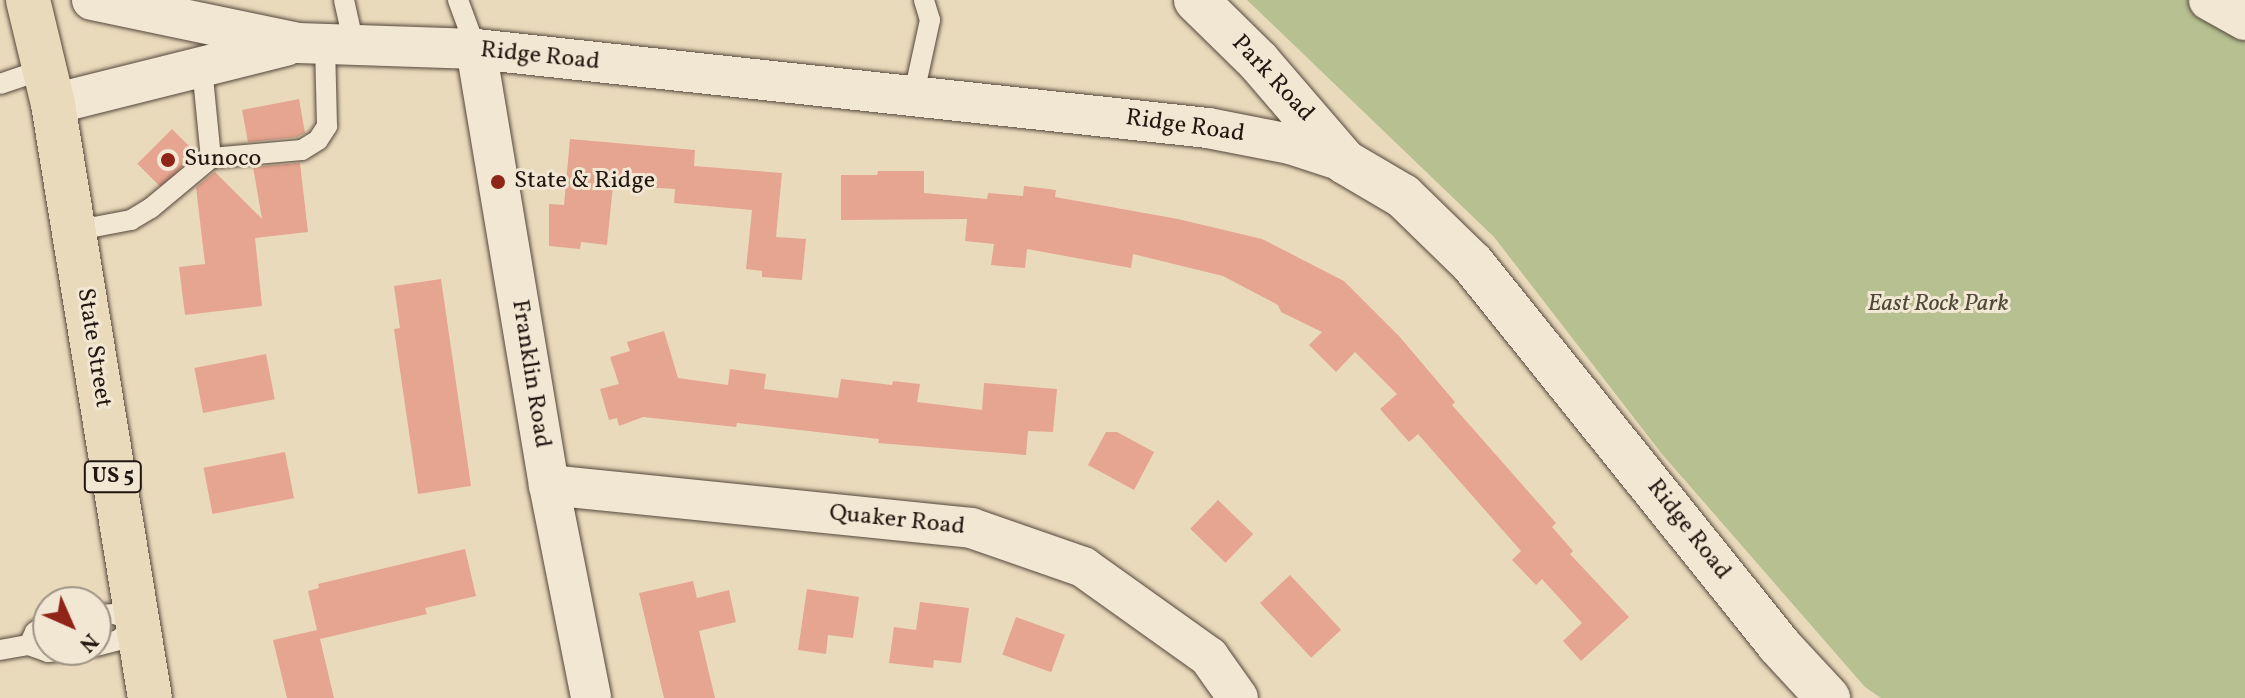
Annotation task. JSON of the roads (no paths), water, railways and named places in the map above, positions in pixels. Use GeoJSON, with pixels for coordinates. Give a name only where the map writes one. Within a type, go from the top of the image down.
{"type":"FeatureCollection","features":[{"type":"Feature","properties":{"kind":"main road","name":"State Street"},"geometry":{"type":"LineString","coordinates":[[28,0],[49,87],[73,231],[117,619],[150,698]]}},
{"type":"Feature","properties":{"kind":"main road","name":"Park Road"},"geometry":{"type":"LineString","coordinates":[[1196,0],[1259,62],[1345,162]]}},
{"type":"Feature","properties":{"kind":"main road","name":"Ridge Road"},"geometry":{"type":"LineString","coordinates":[[1345,162],[1403,196],[1472,263],[1778,644],[1828,698]]}},
{"type":"Feature","properties":{"kind":"street","name":"Ridge Road"},"geometry":{"type":"LineString","coordinates":[[92,0],[326,44],[476,49],[1208,128],[1290,144],[1345,162]]}},
{"type":"Feature","properties":{"kind":"street"},"geometry":{"type":"LineString","coordinates":[[2209,0],[2245,20]]}},
{"type":"Feature","properties":{"kind":"street","name":"Ridge Road"},"geometry":{"type":"LineString","coordinates":[[49,87],[202,67],[326,44]]}},
{"type":"Feature","properties":{"kind":"street","name":"Franklin Road"},"geometry":{"type":"LineString","coordinates":[[476,49],[549,485],[591,698]]}},
{"type":"Feature","properties":{"kind":"street","name":"Quaker Road"},"geometry":{"type":"LineString","coordinates":[[549,485],[971,528],[1083,567],[1209,657],[1238,698]]}},
{"type":"Feature","properties":{"kind":"lane"},"geometry":{"type":"LineString","coordinates":[[73,231],[131,220],[151,208],[211,158],[302,150],[318,140],[327,126],[326,44],[344,0]]}},
{"type":"Feature","properties":{"kind":"lane"},"geometry":{"type":"LineString","coordinates":[[458,0],[476,49]]}},
{"type":"Feature","properties":{"kind":"lane"},"geometry":{"type":"LineString","coordinates":[[913,98],[930,20],[924,0]]}},
{"type":"Feature","properties":{"kind":"lane"},"geometry":{"type":"LineString","coordinates":[[202,67],[211,158]]}},
{"type":"Feature","properties":{"kind":"lane"},"geometry":{"type":"LineString","coordinates":[[0,84],[49,87]]}},
{"type":"Feature","properties":{"kind":"lane"},"geometry":{"type":"LineString","coordinates":[[112,642],[119,640],[117,619]]}},
{"type":"Feature","properties":{"kind":"lane"},"geometry":{"type":"LineString","coordinates":[[29,645],[32,638]]}},
{"type":"Feature","properties":{"kind":"lane"},"geometry":{"type":"LineString","coordinates":[[0,650],[32,646]]}},
{"type":"Feature","properties":{"kind":"place","name":"Sunoco"},"geometry":{"type":"Point","coordinates":[168,160]}},
{"type":"Feature","properties":{"kind":"place","name":"State & Ridge"},"geometry":{"type":"Point","coordinates":[498,182]}},
{"type":"Feature","properties":{"kind":"park label","name":"East Rock Park"},"geometry":{"type":"Point","coordinates":[1938,305]}}]}
